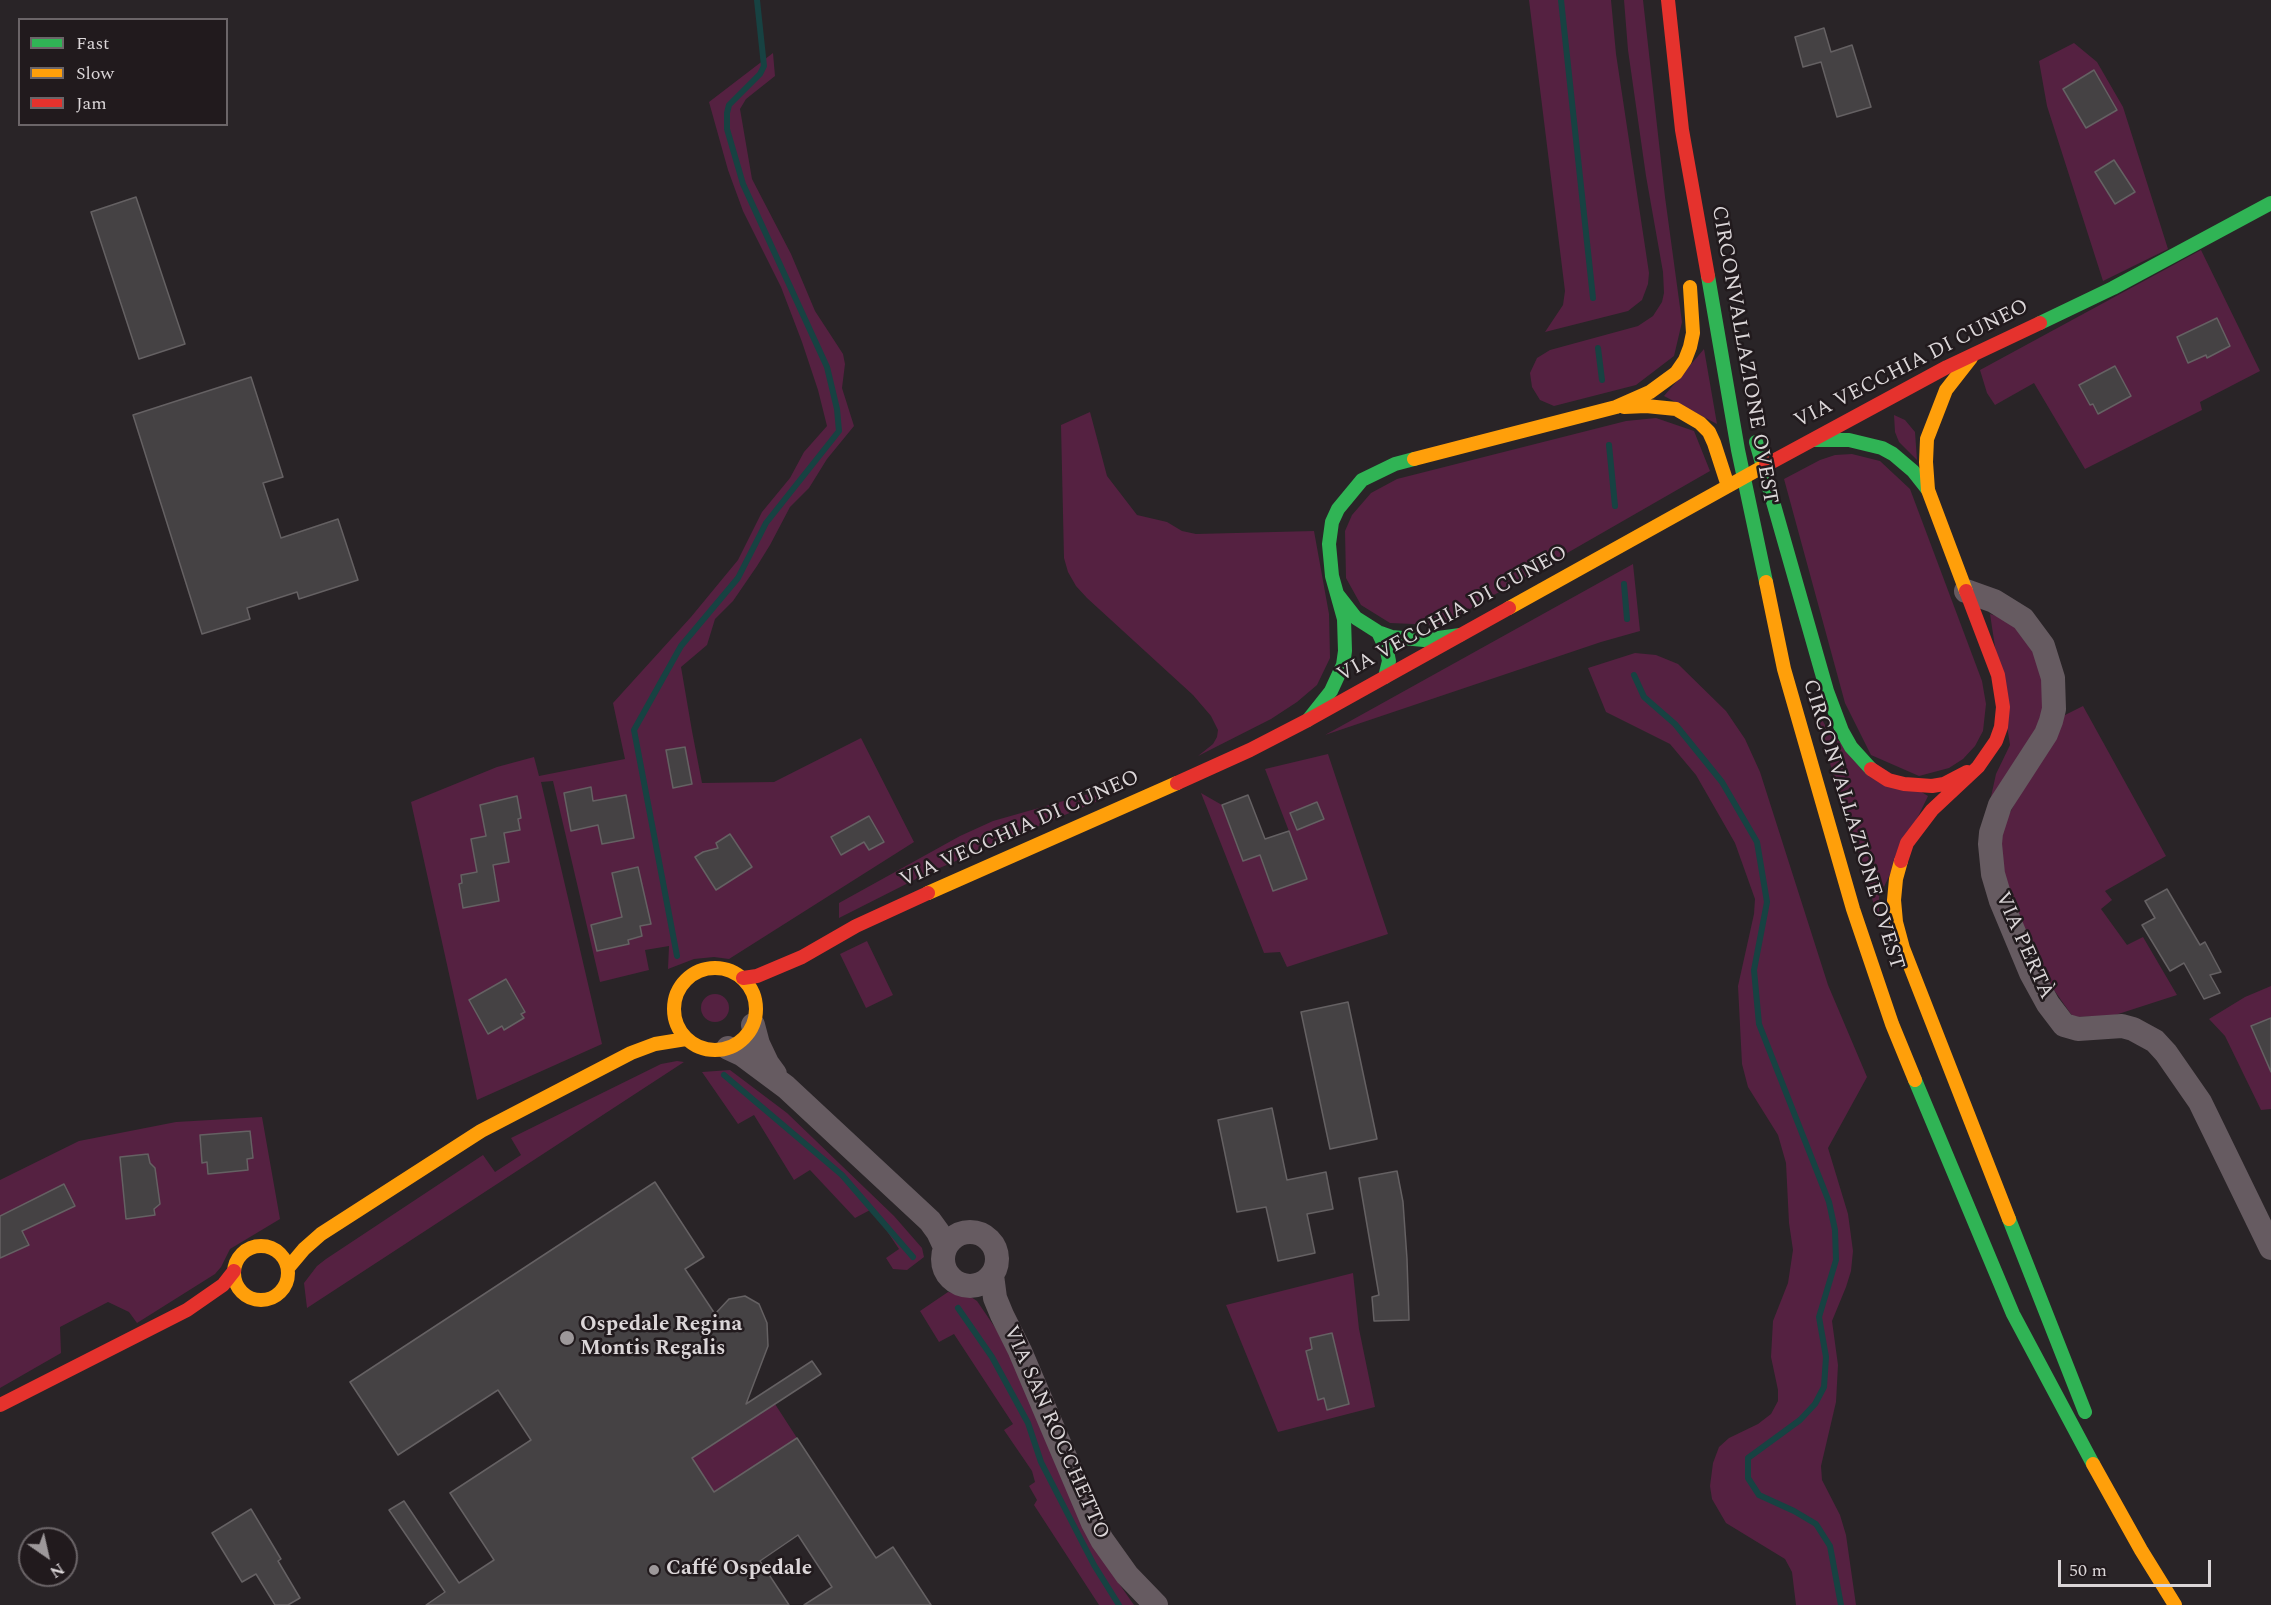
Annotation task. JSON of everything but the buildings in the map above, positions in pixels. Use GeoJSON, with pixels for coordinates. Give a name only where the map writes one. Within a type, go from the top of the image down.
{"type":"FeatureCollection","features":[{"type":"Feature","properties":{"kind":"main road","name":"CIRCONVALLAZIONE OVEST"},"geometry":{"type":"LineString","coordinates":[[1668,0],[1682,130],[1738,450],[1776,633],[1814,778],[1853,909],[1892,1024],[2013,1314],[2052,1390],[2141,1550],[2175,1605]]}},
{"type":"Feature","properties":{"kind":"main road"},"geometry":{"type":"LineString","coordinates":[[1682,130],[1688,244]]}},
{"type":"Feature","properties":{"kind":"main road","name":"VIA VECCHIA DI CUNEO"},"geometry":{"type":"LineString","coordinates":[[743,978],[766,973],[802,957],[866,921],[1201,774],[1308,720],[1889,398],[1977,352],[2114,288],[2271,203]]}},
{"type":"Feature","properties":{"kind":"main road"},"geometry":{"type":"LineString","coordinates":[[1378,632],[1389,661],[1383,678],[1371,676],[1353,661],[1329,560],[1332,522],[1338,509],[1362,480],[1395,464],[1616,407],[1635,400],[1664,384],[1685,360],[1690,346],[1693,333],[1690,278]]}},
{"type":"Feature","properties":{"kind":"main road"},"geometry":{"type":"LineString","coordinates":[[1711,305],[1742,392]]}},
{"type":"Feature","properties":{"kind":"main road"},"geometry":{"type":"LineString","coordinates":[[1977,352],[1946,390],[1927,439],[1926,462],[1928,490],[1998,675],[2002,693],[2001,727],[1989,753],[1963,784],[1932,810],[1907,843],[1896,879],[1894,900],[1896,922],[1912,970],[2089,1423]]}},
{"type":"Feature","properties":{"kind":"main road"},"geometry":{"type":"LineString","coordinates":[[1883,414],[1889,398],[1905,405]]}},
{"type":"Feature","properties":{"kind":"main road"},"geometry":{"type":"LineString","coordinates":[[1616,407],[1646,406],[1676,409],[1700,423],[1709,432],[1776,633]]}},
{"type":"Feature","properties":{"kind":"main road"},"geometry":{"type":"LineString","coordinates":[[1918,420],[1927,439]]}},
{"type":"Feature","properties":{"kind":"main road"},"geometry":{"type":"LineString","coordinates":[[1752,426],[1827,691],[1833,710],[1851,747],[1874,772],[1888,780],[1917,785],[1944,784],[1967,772],[1989,753]]}},
{"type":"Feature","properties":{"kind":"main road"},"geometry":{"type":"LineString","coordinates":[[1885,436],[1893,454]]}},
{"type":"Feature","properties":{"kind":"main road"},"geometry":{"type":"LineString","coordinates":[[1809,441],[1831,438],[1869,443],[1893,454],[1913,471],[1928,490]]}},
{"type":"Feature","properties":{"kind":"main road"},"geometry":{"type":"LineString","coordinates":[[1338,595],[1356,618],[1378,632],[1408,640],[1441,639],[1460,635]]}},
{"type":"Feature","properties":{"kind":"main road"},"geometry":{"type":"LineString","coordinates":[[1308,720],[1353,661]]}},
{"type":"Feature","properties":{"kind":"main road","name":"VIA VECCHIA DI CUNEO"},"geometry":{"type":"LineString","coordinates":[[756,998],[771,981],[802,957]]}},
{"type":"Feature","properties":{"kind":"main road"},"geometry":{"type":"LineString","coordinates":[[712,967],[729,969],[743,978],[751,987],[756,998],[756,1017],[753,1025],[747,1035],[728,1048],[706,1049],[686,1039],[680,1032],[674,1015],[675,998],[682,982],[695,972],[712,967]]}},
{"type":"Feature","properties":{"kind":"main road"},"geometry":{"type":"LineString","coordinates":[[631,1053],[674,1015]]}},
{"type":"Feature","properties":{"kind":"main road"},"geometry":{"type":"LineString","coordinates":[[288,1268],[321,1234],[481,1131],[631,1053],[655,1044],[686,1039]]}},
{"type":"Feature","properties":{"kind":"main road"},"geometry":{"type":"LineString","coordinates":[[278,1251],[321,1234]]}},
{"type":"Feature","properties":{"kind":"main road"},"geometry":{"type":"LineString","coordinates":[[188,1310],[229,1297],[247,1296],[258,1300],[271,1298],[279,1293],[285,1286],[288,1268],[285,1258],[278,1251],[267,1246],[255,1246],[244,1251],[235,1263],[235,1281],[247,1296]]}},
{"type":"Feature","properties":{"kind":"main road"},"geometry":{"type":"LineString","coordinates":[[0,1405],[188,1310],[223,1285],[234,1271]]}},
{"type":"Feature","properties":{"kind":"main road"},"geometry":{"type":"LineString","coordinates":[[2098,1444],[2141,1550]]}},
{"type":"Feature","properties":{"kind":"street","name":"VIA PERTÀ"},"geometry":{"type":"LineString","coordinates":[[1965,591],[1994,601],[2023,619],[2043,646],[2053,678],[2054,709],[2051,721],[2046,734],[2000,805],[1990,844],[1993,874],[2001,901],[2031,973],[2048,1004],[2064,1025],[2079,1029],[2122,1026],[2133,1029],[2155,1041],[2166,1053],[2200,1102],[2271,1248]]}},
{"type":"Feature","properties":{"kind":"street","name":"VIA SAN ROCCHETTO"},"geometry":{"type":"LineString","coordinates":[[753,1025],[758,1044],[767,1063],[786,1087]]}},
{"type":"Feature","properties":{"kind":"street","name":"VIA SAN ROCCHETTO"},"geometry":{"type":"LineString","coordinates":[[728,1048],[743,1055],[786,1087],[930,1221],[938,1232],[953,1240]]}},
{"type":"Feature","properties":{"kind":"street","name":"VIA SAN ROCCHETTO"},"geometry":{"type":"LineString","coordinates":[[1002,1315],[971,1287],[957,1284],[947,1275],[943,1266],[943,1256],[953,1240],[972,1232],[983,1235],[992,1243],[997,1253],[997,1265],[992,1275],[995,1298],[1102,1540],[1126,1575],[1156,1605]]}},
{"type":"Feature","properties":{"kind":"street"},"geometry":{"type":"LineString","coordinates":[[971,1287],[984,1283],[992,1275]]}},
{"type":"Feature","properties":{"kind":"shaded area"},"geometry":{"type":"Polygon","coordinates":[[[1529,0],[1611,0],[1616,54],[1649,273],[1642,300],[1628,311],[1545,332],[1563,305],[1565,291],[1529,0]]]}},
{"type":"Feature","properties":{"kind":"shaded area"},"geometry":{"type":"Polygon","coordinates":[[[1624,0],[1643,0],[1665,197],[1682,322],[1674,356],[1636,385],[1554,406],[1540,400],[1532,387],[1530,373],[1537,358],[1550,350],[1638,326],[1653,316],[1662,302],[1664,293],[1663,272],[1646,176],[1628,50],[1624,0]]]}},
{"type":"Feature","properties":{"kind":"shaded area"},"geometry":{"type":"Polygon","coordinates":[[[2074,43],[2097,62],[2123,107],[2168,249],[2103,281],[2047,106],[2039,61],[2074,43]]]}},
{"type":"Feature","properties":{"kind":"shaded area"},"geometry":{"type":"Polygon","coordinates":[[[773,53],[775,76],[746,99],[740,109],[752,179],[791,254],[815,311],[843,354],[845,364],[842,388],[854,426],[827,459],[809,488],[790,507],[757,566],[733,601],[715,619],[707,645],[681,667],[692,731],[702,783],[774,782],[861,738],[914,842],[729,959],[714,957],[694,959],[668,969],[669,946],[645,950],[649,970],[600,982],[553,781],[541,782],[602,1044],[477,1100],[411,802],[497,767],[534,757],[539,776],[625,759],[613,703],[691,617],[738,560],[762,512],[790,478],[804,452],[827,426],[818,390],[781,287],[743,211],[728,170],[709,102],[773,53]]]}},
{"type":"Feature","properties":{"kind":"shaded area"},"geometry":{"type":"Polygon","coordinates":[[[2201,250],[2260,371],[2200,402],[2202,410],[2085,469],[2034,383],[1995,405],[1987,393],[1980,370],[2201,250]]]}},
{"type":"Feature","properties":{"kind":"shaded area"},"geometry":{"type":"Polygon","coordinates":[[[1704,349],[1717,424],[1664,396],[1704,349]]]}},
{"type":"Feature","properties":{"kind":"shaded area"},"geometry":{"type":"Polygon","coordinates":[[[1090,412],[1107,476],[1137,515],[1167,522],[1182,531],[1196,534],[1314,531],[1329,614],[1330,658],[1317,685],[1271,719],[1198,756],[1213,744],[1217,737],[1218,730],[1211,716],[1193,695],[1087,598],[1076,586],[1068,572],[1064,558],[1061,425],[1090,412]]]}},
{"type":"Feature","properties":{"kind":"shaded area"},"geometry":{"type":"Polygon","coordinates":[[[1894,415],[1905,420],[1915,432],[1917,460],[1899,442],[1895,432],[1894,415]]]}},
{"type":"Feature","properties":{"kind":"shaded area"},"geometry":{"type":"Polygon","coordinates":[[[1656,418],[1694,431],[1710,471],[1454,618],[1437,625],[1390,623],[1361,605],[1346,578],[1345,531],[1352,515],[1371,493],[1397,479],[1626,421],[1656,418]]]}},
{"type":"Feature","properties":{"kind":"shaded area"},"geometry":{"type":"Polygon","coordinates":[[[1852,454],[1880,461],[1910,489],[1982,681],[1986,704],[1983,731],[1975,746],[1963,759],[1949,768],[1919,776],[1871,755],[1845,703],[1784,479],[1820,460],[1835,455],[1852,454]]]}},
{"type":"Feature","properties":{"kind":"shaded area"},"geometry":{"type":"Polygon","coordinates":[[[1633,564],[1640,631],[1325,735],[1633,564]]]}},
{"type":"Feature","properties":{"kind":"shaded area"},"geometry":{"type":"Polygon","coordinates":[[[1990,614],[2019,627],[2038,659],[2046,696],[2040,728],[1989,806],[1996,774],[2010,745],[1990,614]]]}},
{"type":"Feature","properties":{"kind":"shaded area"},"geometry":{"type":"Polygon","coordinates":[[[1635,653],[1656,655],[1678,664],[1726,711],[1745,739],[1760,772],[1828,985],[1867,1077],[1828,1148],[1848,1214],[1853,1251],[1851,1271],[1832,1321],[1838,1365],[1836,1402],[1821,1466],[1822,1480],[1840,1515],[1846,1535],[1856,1605],[1796,1605],[1792,1572],[1785,1559],[1726,1523],[1712,1499],[1710,1486],[1713,1463],[1719,1447],[1729,1438],[1758,1424],[1771,1414],[1778,1401],[1771,1357],[1773,1321],[1788,1283],[1793,1250],[1789,1223],[1786,1163],[1778,1135],[1748,1087],[1742,1064],[1738,986],[1754,914],[1755,899],[1735,843],[1696,775],[1670,744],[1606,712],[1588,668],[1635,653]]]}},
{"type":"Feature","properties":{"kind":"shaded area"},"geometry":{"type":"Polygon","coordinates":[[[1810,699],[1832,737],[1928,796],[1879,897],[1879,921],[1810,699]]]}},
{"type":"Feature","properties":{"kind":"shaded area"},"geometry":{"type":"Polygon","coordinates":[[[2083,706],[2166,856],[2105,891],[2112,900],[2101,909],[2127,945],[2143,937],[2177,995],[2112,1016],[2073,1017],[2035,963],[2005,884],[1997,837],[2061,717],[2083,706]]]}},
{"type":"Feature","properties":{"kind":"shaded area"},"geometry":{"type":"Polygon","coordinates":[[[1328,754],[1388,934],[1287,967],[1280,952],[1264,953],[1201,793],[1222,805],[1243,861],[1260,855],[1274,891],[1307,878],[1265,769],[1328,754]]]}},
{"type":"Feature","properties":{"kind":"shaded area"},"geometry":{"type":"Polygon","coordinates":[[[1088,794],[1105,798],[930,872],[839,918],[839,903],[960,836],[993,821],[1088,794]]]}},
{"type":"Feature","properties":{"kind":"shaded area"},"geometry":{"type":"Polygon","coordinates":[[[867,941],[893,995],[866,1008],[840,954],[867,941]]]}},
{"type":"Feature","properties":{"kind":"shaded area"},"geometry":{"type":"Polygon","coordinates":[[[2271,986],[2271,1109],[2261,1110],[2225,1036],[2209,1019],[2245,997],[2271,986]]]}},
{"type":"Feature","properties":{"kind":"shaded area"},"geometry":{"type":"Polygon","coordinates":[[[715,994],[725,998],[729,1008],[725,1018],[715,1022],[705,1018],[701,1008],[705,998],[715,994]]]}},
{"type":"Feature","properties":{"kind":"shaded area"},"geometry":{"type":"Polygon","coordinates":[[[684,1062],[307,1308],[304,1283],[317,1266],[326,1259],[483,1155],[495,1172],[521,1155],[511,1138],[661,1064],[684,1062]]]}},
{"type":"Feature","properties":{"kind":"shaded area"},"geometry":{"type":"Polygon","coordinates":[[[730,1070],[787,1113],[894,1216],[922,1248],[924,1257],[907,1270],[893,1269],[886,1258],[899,1249],[872,1209],[855,1218],[810,1170],[794,1180],[754,1115],[738,1124],[702,1072],[730,1070]]]}},
{"type":"Feature","properties":{"kind":"shaded area"},"geometry":{"type":"Polygon","coordinates":[[[262,1117],[280,1219],[230,1249],[215,1274],[137,1323],[129,1312],[108,1302],[60,1327],[61,1353],[0,1388],[0,1180],[79,1141],[176,1122],[262,1117]]]}},
{"type":"Feature","properties":{"kind":"shaded area"},"geometry":{"type":"Polygon","coordinates":[[[1353,1273],[1359,1329],[1375,1407],[1278,1432],[1226,1305],[1353,1273]]]}},
{"type":"Feature","properties":{"kind":"shaded area"},"geometry":{"type":"Polygon","coordinates":[[[948,1292],[968,1295],[977,1301],[1009,1348],[1113,1575],[1134,1605],[1099,1605],[1034,1505],[1037,1500],[1029,1486],[1035,1482],[1032,1471],[1004,1430],[1013,1424],[954,1334],[939,1342],[920,1311],[948,1292]]]}},
{"type":"Feature","properties":{"kind":"shaded area"},"geometry":{"type":"Polygon","coordinates":[[[775,1404],[797,1438],[714,1492],[692,1458],[775,1404]]]}},
{"type":"Feature","properties":{"kind":"waterway"},"geometry":{"type":"LineString","coordinates":[[677,956],[634,730],[681,646],[738,578],[766,523],[839,431],[837,409],[827,367],[743,184],[727,129],[729,105],[760,74],[764,66],[757,0]]}},
{"type":"Feature","properties":{"kind":"waterway"},"geometry":{"type":"LineString","coordinates":[[1561,0],[1593,298]]}},
{"type":"Feature","properties":{"kind":"waterway"},"geometry":{"type":"LineString","coordinates":[[1598,348],[1602,380]]}},
{"type":"Feature","properties":{"kind":"waterway"},"geometry":{"type":"LineString","coordinates":[[1609,445],[1615,506]]}},
{"type":"Feature","properties":{"kind":"waterway"},"geometry":{"type":"LineString","coordinates":[[1624,584],[1627,619]]}},
{"type":"Feature","properties":{"kind":"waterway"},"geometry":{"type":"LineString","coordinates":[[1634,675],[1644,697],[1675,724],[1722,782],[1757,842],[1767,902],[1754,970],[1759,1024],[1829,1202],[1835,1230],[1836,1260],[1819,1317],[1826,1357],[1824,1387],[1815,1404],[1800,1420],[1748,1458],[1748,1478],[1759,1495],[1816,1524],[1830,1546],[1841,1605]]}},
{"type":"Feature","properties":{"kind":"waterway"},"geometry":{"type":"LineString","coordinates":[[724,1075],[842,1175],[913,1257]]}},
{"type":"Feature","properties":{"kind":"waterway"},"geometry":{"type":"LineString","coordinates":[[958,1308],[992,1357],[1028,1423],[1041,1462],[1094,1565],[1119,1605]]}},
{"type":"Feature","properties":{"kind":"traffic: fast"},"geometry":{"type":"LineString","coordinates":[[2040,323],[2113,288],[2271,203]]}},
{"type":"Feature","properties":{"kind":"traffic: fast"},"geometry":{"type":"LineString","coordinates":[[1708,276],[1738,450],[1766,582]]}},
{"type":"Feature","properties":{"kind":"traffic: fast"},"geometry":{"type":"LineString","coordinates":[[1814,440],[1849,440],[1882,448],[1913,471],[1928,490]]}},
{"type":"Feature","properties":{"kind":"traffic: fast"},"geometry":{"type":"LineString","coordinates":[[1756,442],[1827,691],[1842,731],[1851,747],[1871,769]]}},
{"type":"Feature","properties":{"kind":"traffic: fast"},"geometry":{"type":"LineString","coordinates":[[1308,720],[1331,691],[1343,665],[1345,651],[1344,619],[1332,576],[1329,544],[1332,522],[1338,509],[1362,480],[1395,464],[1414,459]]}},
{"type":"Feature","properties":{"kind":"traffic: fast"},"geometry":{"type":"LineString","coordinates":[[1338,595],[1356,618],[1378,632],[1392,637],[1424,640],[1460,635]]}},
{"type":"Feature","properties":{"kind":"traffic: fast"},"geometry":{"type":"LineString","coordinates":[[1378,632],[1389,661],[1385,677]]}},
{"type":"Feature","properties":{"kind":"traffic: fast"},"geometry":{"type":"LineString","coordinates":[[1915,1080],[2013,1314],[2093,1464]]}},
{"type":"Feature","properties":{"kind":"traffic: fast"},"geometry":{"type":"LineString","coordinates":[[2009,1219],[2085,1412]]}},
{"type":"Feature","properties":{"kind":"traffic: slow"},"geometry":{"type":"LineString","coordinates":[[1414,459],[1616,407],[1650,392],[1676,373],[1690,347],[1693,333],[1690,287]]}},
{"type":"Feature","properties":{"kind":"traffic: slow"},"geometry":{"type":"LineString","coordinates":[[1966,591],[1928,490],[1926,462],[1927,439],[1946,390],[1971,358]]}},
{"type":"Feature","properties":{"kind":"traffic: slow"},"geometry":{"type":"LineString","coordinates":[[1624,407],[1646,406],[1676,409],[1700,423],[1709,432],[1714,443],[1727,483]]}},
{"type":"Feature","properties":{"kind":"traffic: slow"},"geometry":{"type":"LineString","coordinates":[[1509,608],[1766,465]]}},
{"type":"Feature","properties":{"kind":"traffic: slow"},"geometry":{"type":"LineString","coordinates":[[1766,582],[1784,669],[1853,909],[1892,1024],[1915,1080]]}},
{"type":"Feature","properties":{"kind":"traffic: slow"},"geometry":{"type":"LineString","coordinates":[[928,893],[1177,783]]}},
{"type":"Feature","properties":{"kind":"traffic: slow"},"geometry":{"type":"LineString","coordinates":[[1901,861],[1894,900],[1896,922],[1903,948],[2009,1219]]}},
{"type":"Feature","properties":{"kind":"traffic: slow"},"geometry":{"type":"LineString","coordinates":[[707,968],[723,968],[738,975],[749,986],[756,1001],[756,1009],[753,1025],[744,1038],[723,1050],[707,1050],[692,1043],[681,1032],[674,1017],[674,1001],[681,986],[692,975],[707,968]]}},
{"type":"Feature","properties":{"kind":"traffic: slow"},"geometry":{"type":"LineString","coordinates":[[288,1268],[321,1234],[481,1131],[631,1053],[655,1044],[686,1039]]}},
{"type":"Feature","properties":{"kind":"traffic: slow"},"geometry":{"type":"LineString","coordinates":[[256,1246],[266,1246],[276,1250],[284,1258],[288,1273],[284,1288],[276,1296],[266,1300],[256,1300],[246,1296],[238,1288],[234,1278],[234,1268],[238,1258],[246,1250],[256,1246]]}},
{"type":"Feature","properties":{"kind":"traffic: slow"},"geometry":{"type":"LineString","coordinates":[[2093,1464],[2175,1605]]}},
{"type":"Feature","properties":{"kind":"traffic: jam"},"geometry":{"type":"LineString","coordinates":[[1668,0],[1682,130],[1708,276]]}},
{"type":"Feature","properties":{"kind":"traffic: jam"},"geometry":{"type":"LineString","coordinates":[[1766,465],[1947,367],[2040,323]]}},
{"type":"Feature","properties":{"kind":"traffic: jam"},"geometry":{"type":"LineString","coordinates":[[1901,861],[1907,843],[1932,810],[1978,767],[1996,741],[2001,727],[2003,707],[1998,675],[1966,591]]}},
{"type":"Feature","properties":{"kind":"traffic: jam"},"geometry":{"type":"LineString","coordinates":[[1177,783],[1250,750],[1308,720],[1509,608]]}},
{"type":"Feature","properties":{"kind":"traffic: jam"},"geometry":{"type":"LineString","coordinates":[[1871,769],[1888,780],[1904,784],[1932,786],[1944,784],[1967,772]]}},
{"type":"Feature","properties":{"kind":"traffic: jam"},"geometry":{"type":"LineString","coordinates":[[743,978],[757,976],[802,957],[856,926],[928,893]]}},
{"type":"Feature","properties":{"kind":"traffic: jam"},"geometry":{"type":"LineString","coordinates":[[0,1405],[187,1310],[223,1285],[234,1271]]}},
{"type":"Feature","properties":{"kind":"place","name":"Ospedale Regina Montis Regalis"},"geometry":{"type":"Point","coordinates":[567,1338]}},
{"type":"Feature","properties":{"kind":"place","name":"Caffé Ospedale"},"geometry":{"type":"Point","coordinates":[654,1570]}}]}
